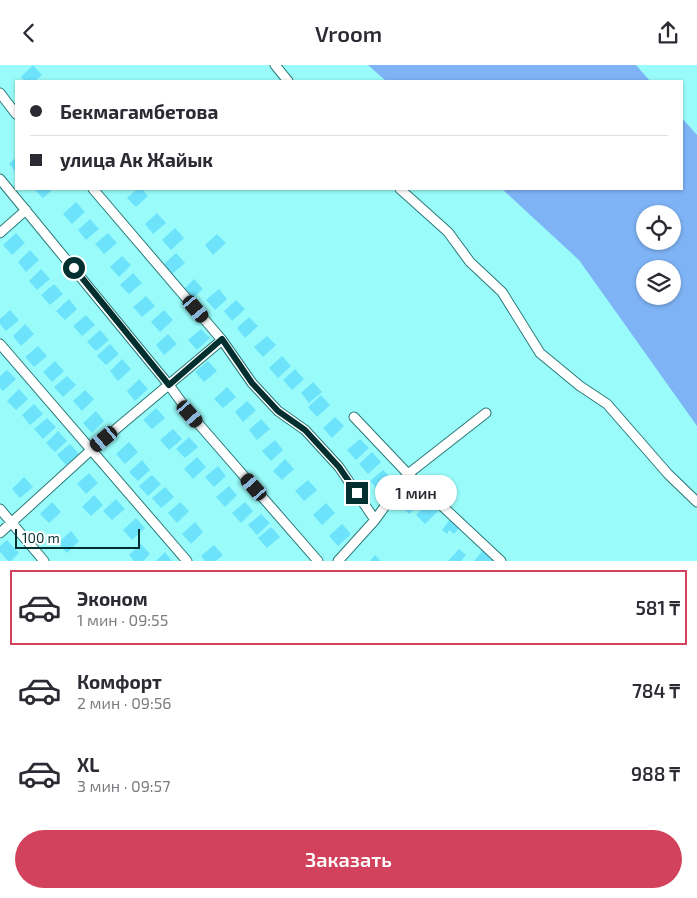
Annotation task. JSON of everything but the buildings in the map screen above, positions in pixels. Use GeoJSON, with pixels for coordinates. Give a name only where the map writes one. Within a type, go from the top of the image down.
{"type":"FeatureCollection","features":[{"type":"Feature","properties":{"kind":"street"},"geometry":{"type":"LineString","coordinates":[[275,65],[287,80]]}},
{"type":"Feature","properties":{"kind":"street"},"geometry":{"type":"LineString","coordinates":[[0,93],[15,113]]}},
{"type":"Feature","properties":{"kind":"street"},"geometry":{"type":"LineString","coordinates":[[0,179],[17,192],[26,210],[169,385],[190,414],[318,561]]}},
{"type":"Feature","properties":{"kind":"street"},"geometry":{"type":"LineString","coordinates":[[93,190],[222,339],[252,383],[278,411],[305,430],[339,467],[375,520]]}},
{"type":"Feature","properties":{"kind":"street"},"geometry":{"type":"LineString","coordinates":[[401,190],[448,232],[470,262],[502,292],[540,353],[580,386],[607,404],[668,474],[697,502]]}},
{"type":"Feature","properties":{"kind":"street"},"geometry":{"type":"LineString","coordinates":[[0,233],[26,210]]}},
{"type":"Feature","properties":{"kind":"street"},"geometry":{"type":"LineString","coordinates":[[0,533],[91,450],[222,339]]}},
{"type":"Feature","properties":{"kind":"street"},"geometry":{"type":"LineString","coordinates":[[0,344],[188,561]]}},
{"type":"Feature","properties":{"kind":"street"},"geometry":{"type":"LineString","coordinates":[[338,561],[375,520],[408,474],[486,413]]}},
{"type":"Feature","properties":{"kind":"street"},"geometry":{"type":"LineString","coordinates":[[354,417],[408,474],[501,561]]}},
{"type":"Feature","properties":{"kind":"street"},"geometry":{"type":"LineString","coordinates":[[0,509],[44,561]]}},
{"type":"Feature","properties":{"kind":"water"},"geometry":{"type":"Polygon","coordinates":[[[368,65],[636,65],[649,80],[385,80],[368,65]]]}},
{"type":"Feature","properties":{"kind":"water"},"geometry":{"type":"Polygon","coordinates":[[[683,119],[697,135],[697,426],[579,260],[503,190],[683,190],[683,119]]]}},
{"type":"Feature","properties":{"kind":"route"},"geometry":{"type":"LineString","coordinates":[[74,268],[169,385],[222,339],[252,383],[278,411],[305,430],[339,467],[357,493]]}}]}
